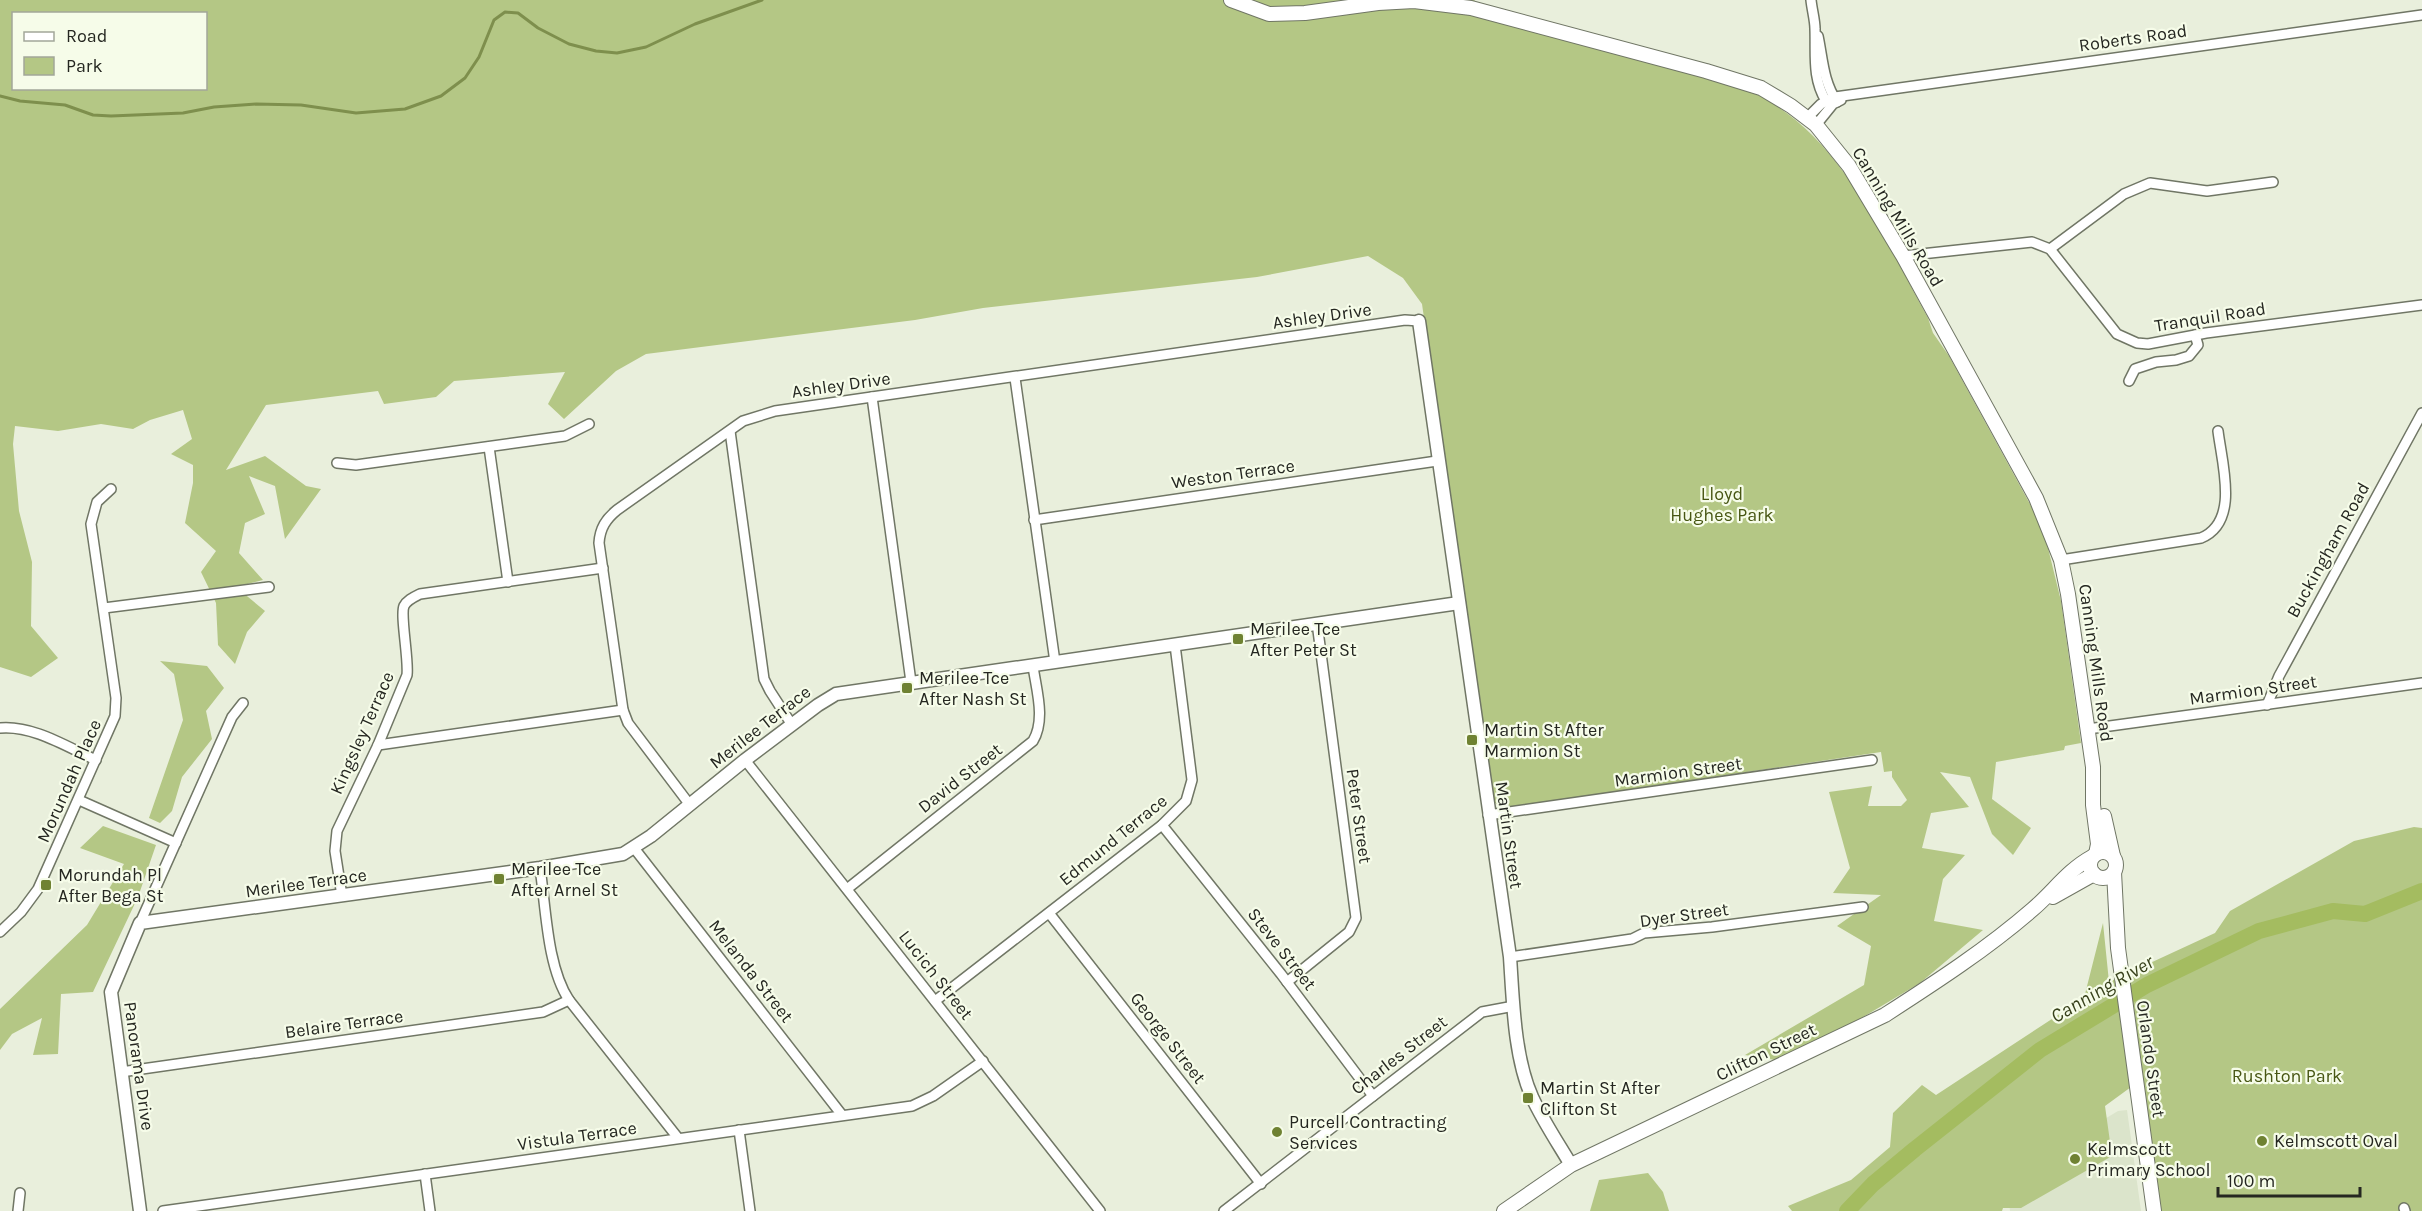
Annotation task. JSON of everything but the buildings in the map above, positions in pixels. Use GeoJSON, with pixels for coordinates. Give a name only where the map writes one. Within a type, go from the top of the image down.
{"type":"FeatureCollection","features":[{"type":"Feature","properties":{"kind":"main road","name":"Canning Mills Road"},"geometry":{"type":"LineString","coordinates":[[1231,0],[1269,14],[1305,13],[1377,1],[1444,3],[1498,14],[1761,88],[1811,121],[1850,166],[1903,255],[2036,498],[2061,560],[2093,767],[2093,805],[2098,844],[2094,856]]}},
{"type":"Feature","properties":{"kind":"main road","name":"Canning Mills Road"},"geometry":{"type":"LineString","coordinates":[[2093,767],[2113,856]]}},
{"type":"Feature","properties":{"kind":"main road"},"geometry":{"type":"LineString","coordinates":[[2104,852],[2113,856],[2116,865],[2114,872],[2105,878],[2095,875],[2090,866],[2094,856],[2104,852]]}},
{"type":"Feature","properties":{"kind":"main road","name":"Clifton Street"},"geometry":{"type":"LineString","coordinates":[[2034,909],[2072,871],[2094,856]]}},
{"type":"Feature","properties":{"kind":"main road","name":"Orlando Street"},"geometry":{"type":"LineString","coordinates":[[2114,872],[2119,954]]}},
{"type":"Feature","properties":{"kind":"main road","name":"Clifton Street"},"geometry":{"type":"LineString","coordinates":[[1504,1211],[1571,1165],[1885,1015],[1933,984],[2034,909],[2095,875]]}},
{"type":"Feature","properties":{"kind":"main road","name":"Orlando Street"},"geometry":{"type":"LineString","coordinates":[[2095,875],[2107,897],[2119,954],[2154,1211]]}},
{"type":"Feature","properties":{"kind":"street"},"geometry":{"type":"LineString","coordinates":[[1811,0],[1815,31],[1816,76],[1819,87],[1833,100]]}},
{"type":"Feature","properties":{"kind":"street","name":"Roberts Road"},"geometry":{"type":"LineString","coordinates":[[1811,121],[1833,100],[1848,97],[2084,61],[2422,15]]}},
{"type":"Feature","properties":{"kind":"street"},"geometry":{"type":"LineString","coordinates":[[1903,255],[2032,242],[2050,249],[2124,194],[2150,183],[2207,191],[2273,182]]}},
{"type":"Feature","properties":{"kind":"street","name":"Tranquil Road"},"geometry":{"type":"LineString","coordinates":[[2050,249],[2117,334],[2137,343],[2148,344],[2195,335],[2422,305]]}},
{"type":"Feature","properties":{"kind":"street","name":"Ashley Drive"},"geometry":{"type":"LineString","coordinates":[[690,805],[628,723],[623,710],[599,543],[600,531],[617,510],[743,421],[775,411],[1393,322],[1419,321]]}},
{"type":"Feature","properties":{"kind":"street","name":"Martin Street"},"geometry":{"type":"LineString","coordinates":[[1419,321],[1437,461],[1510,957],[1523,1068],[1532,1096],[1571,1165]]}},
{"type":"Feature","properties":{"kind":"street"},"geometry":{"type":"LineString","coordinates":[[2129,381],[2135,369],[2156,362],[2189,356],[2198,345],[2195,335]]}},
{"type":"Feature","properties":{"kind":"street"},"geometry":{"type":"LineString","coordinates":[[1015,378],[1055,662]]}},
{"type":"Feature","properties":{"kind":"street"},"geometry":{"type":"LineString","coordinates":[[872,397],[912,682]]}},
{"type":"Feature","properties":{"kind":"street","name":"Buckingham Road"},"geometry":{"type":"LineString","coordinates":[[2268,705],[2278,676],[2422,413]]}},
{"type":"Feature","properties":{"kind":"street"},"geometry":{"type":"LineString","coordinates":[[338,463],[356,465],[565,436],[589,424]]}},
{"type":"Feature","properties":{"kind":"street"},"geometry":{"type":"LineString","coordinates":[[730,431],[764,679],[792,725]]}},
{"type":"Feature","properties":{"kind":"street"},"geometry":{"type":"LineString","coordinates":[[2061,560],[2209,535],[2221,522],[2225,504],[2218,431]]}},
{"type":"Feature","properties":{"kind":"street"},"geometry":{"type":"LineString","coordinates":[[489,447],[508,582]]}},
{"type":"Feature","properties":{"kind":"street","name":"Weston Terrace"},"geometry":{"type":"LineString","coordinates":[[1034,520],[1437,461]]}},
{"type":"Feature","properties":{"kind":"street","name":"Morundah Place"},"geometry":{"type":"LineString","coordinates":[[0,932],[21,912],[34,895],[113,723],[116,708],[91,524],[97,502],[111,489]]}},
{"type":"Feature","properties":{"kind":"street","name":"Kingsley Terrace"},"geometry":{"type":"LineString","coordinates":[[342,896],[336,837],[407,675],[408,657],[403,613],[405,606],[420,594],[603,568]]}},
{"type":"Feature","properties":{"kind":"street"},"geometry":{"type":"LineString","coordinates":[[104,608],[269,587]]}},
{"type":"Feature","properties":{"kind":"street","name":"Merilee Terrace"},"geometry":{"type":"LineString","coordinates":[[140,923],[618,856],[634,848],[746,760],[836,694],[1459,603]]}},
{"type":"Feature","properties":{"kind":"street","name":"Peter Street"},"geometry":{"type":"LineString","coordinates":[[1287,982],[1349,932],[1356,918],[1317,623]]}},
{"type":"Feature","properties":{"kind":"street","name":"Edmund Terrace"},"geometry":{"type":"LineString","coordinates":[[935,1001],[1162,825],[1186,801],[1192,780],[1175,645]]}},
{"type":"Feature","properties":{"kind":"street","name":"David Street"},"geometry":{"type":"LineString","coordinates":[[847,889],[1033,741],[1038,730],[1040,715],[1032,666]]}},
{"type":"Feature","properties":{"kind":"street","name":"Marmion Street"},"geometry":{"type":"LineString","coordinates":[[2088,729],[2422,683]]}},
{"type":"Feature","properties":{"kind":"street","name":"Panorama Drive"},"geometry":{"type":"LineString","coordinates":[[141,1211],[111,992],[232,717],[243,703]]}},
{"type":"Feature","properties":{"kind":"street"},"geometry":{"type":"LineString","coordinates":[[378,745],[623,710]]}},
{"type":"Feature","properties":{"kind":"street"},"geometry":{"type":"LineString","coordinates":[[0,728],[21,728],[34,732],[96,760]]}},
{"type":"Feature","properties":{"kind":"street","name":"Lucich Street"},"geometry":{"type":"LineString","coordinates":[[746,760],[1100,1211]]}},
{"type":"Feature","properties":{"kind":"street","name":"Marmion Street"},"geometry":{"type":"LineString","coordinates":[[1488,815],[1872,760]]}},
{"type":"Feature","properties":{"kind":"street"},"geometry":{"type":"LineString","coordinates":[[79,800],[176,843]]}},
{"type":"Feature","properties":{"kind":"street","name":"Steve Street"},"geometry":{"type":"LineString","coordinates":[[1162,825],[1287,982],[1373,1096]]}},
{"type":"Feature","properties":{"kind":"street","name":"Melanda Street"},"geometry":{"type":"LineString","coordinates":[[634,848],[842,1114]]}},
{"type":"Feature","properties":{"kind":"street"},"geometry":{"type":"LineString","coordinates":[[540,868],[556,974],[569,1000],[678,1138]]}},
{"type":"Feature","properties":{"kind":"street","name":"Dyer Street"},"geometry":{"type":"LineString","coordinates":[[1510,957],[1632,939],[1644,933],[1712,927],[1863,906]]}},
{"type":"Feature","properties":{"kind":"street","name":"George Street"},"geometry":{"type":"LineString","coordinates":[[1049,913],[1261,1184]]}},
{"type":"Feature","properties":{"kind":"street","name":"Belaire Terrace"},"geometry":{"type":"LineString","coordinates":[[121,1072],[543,1012],[569,1000]]}},
{"type":"Feature","properties":{"kind":"street","name":"Charles Street"},"geometry":{"type":"LineString","coordinates":[[1224,1211],[1482,1012],[1514,1006]]}},
{"type":"Feature","properties":{"kind":"street","name":"Vistula Terrace"},"geometry":{"type":"LineString","coordinates":[[163,1211],[912,1106],[933,1096],[983,1061]]}},
{"type":"Feature","properties":{"kind":"street"},"geometry":{"type":"LineString","coordinates":[[739,1130],[750,1211]]}},
{"type":"Feature","properties":{"kind":"street"},"geometry":{"type":"LineString","coordinates":[[425,1174],[430,1211]]}},
{"type":"Feature","properties":{"kind":"street"},"geometry":{"type":"LineString","coordinates":[[18,1211],[20,1193]]}},
{"type":"Feature","properties":{"kind":"shaded area","name":"Kelmscott Primary School"},"geometry":{"type":"Polygon","coordinates":[[[2127,1110],[2141,1211],[2010,1211],[2006,1178],[2118,1111],[2127,1110]]]}},
{"type":"Feature","properties":{"kind":"green space","name":"Lloyd Hughes Park"},"geometry":{"type":"Polygon","coordinates":[[[0,0],[1474,0],[1494,18],[1730,82],[1776,102],[1775,105],[1800,124],[1823,147],[1844,173],[1881,231],[1928,318],[1933,333],[1949,356],[2037,517],[2048,548],[2061,601],[2081,743],[2065,746],[2064,750],[1996,762],[1992,799],[2031,828],[2013,855],[1992,834],[1970,777],[1940,772],[1969,807],[1931,813],[1922,848],[1965,855],[1943,879],[1934,921],[1983,930],[1920,983],[1788,1062],[1745,1055],[1864,985],[1871,946],[1837,926],[1881,895],[1833,893],[1850,868],[1829,792],[1872,786],[1868,806],[1901,806],[1907,800],[1892,777],[1892,771],[1884,772],[1881,752],[1506,808],[1500,807],[1493,801],[1422,304],[1403,278],[1368,256],[1257,277],[983,308],[915,320],[646,354],[616,371],[564,419],[548,404],[565,372],[454,381],[436,397],[384,404],[378,391],[266,405],[226,470],[265,456],[306,486],[321,489],[285,539],[275,486],[249,476],[265,514],[245,523],[239,553],[263,580],[236,587],[265,611],[247,632],[235,664],[218,645],[216,603],[201,572],[216,551],[185,523],[193,483],[193,465],[171,454],[192,439],[183,410],[150,420],[133,429],[101,424],[58,431],[15,426],[13,444],[19,511],[32,562],[31,626],[58,658],[31,677],[0,667],[0,0]]]}},
{"type":"Feature","properties":{"kind":"green space"},"geometry":{"type":"Polygon","coordinates":[[[160,661],[207,666],[224,688],[206,711],[212,739],[182,777],[172,811],[160,823],[149,818],[183,720],[174,674],[160,661]]]}},
{"type":"Feature","properties":{"kind":"green space"},"geometry":{"type":"Polygon","coordinates":[[[103,826],[156,845],[138,897],[93,992],[61,994],[58,1054],[33,1055],[42,1018],[12,1034],[0,1050],[0,1009],[87,925],[124,864],[80,848],[103,826]]]}},
{"type":"Feature","properties":{"kind":"green space","name":"Rushton Park"},"geometry":{"type":"Polygon","coordinates":[[[2414,827],[2422,828],[2422,1211],[2160,1211],[2142,1079],[2105,1106],[2112,1156],[2021,1208],[2003,1208],[2002,1211],[1792,1211],[1788,1206],[1851,1180],[1890,1147],[1893,1113],[1922,1085],[1936,1095],[2084,998],[2103,923],[2109,982],[2215,933],[2230,911],[2354,841],[2414,827]]]}},
{"type":"Feature","properties":{"kind":"green space"},"geometry":{"type":"Polygon","coordinates":[[[1648,1173],[1663,1192],[1669,1211],[1590,1211],[1599,1180],[1648,1173]]]}},
{"type":"Feature","properties":{"kind":"waterway"},"geometry":{"type":"LineString","coordinates":[[0,96],[20,101],[65,105],[93,115],[111,116],[183,113],[214,107],[256,104],[301,105],[356,113],[405,109],[441,96],[465,78],[479,57],[494,20],[505,12],[518,13],[538,28],[569,44],[596,51],[617,53],[646,47],[695,24],[762,0]]}},
{"type":"Feature","properties":{"kind":"waterway","name":"Canning River"},"geometry":{"type":"LineString","coordinates":[[1847,1211],[1873,1184],[2040,1050],[2147,985],[2259,931],[2333,911],[2365,914],[2422,891]]}},
{"type":"Feature","properties":{"kind":"place","name":"Merilee Tce After Peter St"},"geometry":{"type":"Point","coordinates":[1238,639]}},
{"type":"Feature","properties":{"kind":"place","name":"Merilee Tce After Nash St"},"geometry":{"type":"Point","coordinates":[907,688]}},
{"type":"Feature","properties":{"kind":"place","name":"Martin St After Marmion St"},"geometry":{"type":"Point","coordinates":[1472,740]}},
{"type":"Feature","properties":{"kind":"place","name":"Merilee Tce After Arnel St"},"geometry":{"type":"Point","coordinates":[499,879]}},
{"type":"Feature","properties":{"kind":"place","name":"Morundah Pl After Bega St"},"geometry":{"type":"Point","coordinates":[46,885]}},
{"type":"Feature","properties":{"kind":"place","name":"Martin St After Clifton St"},"geometry":{"type":"Point","coordinates":[1528,1098]}},
{"type":"Feature","properties":{"kind":"place","name":"Purcell Contracting Services"},"geometry":{"type":"Point","coordinates":[1277,1132]}},
{"type":"Feature","properties":{"kind":"place","name":"Kelmscott Oval"},"geometry":{"type":"Point","coordinates":[2262,1141]}},
{"type":"Feature","properties":{"kind":"place","name":"Kelmscott Primary School"},"geometry":{"type":"Point","coordinates":[2075,1159]}}]}
